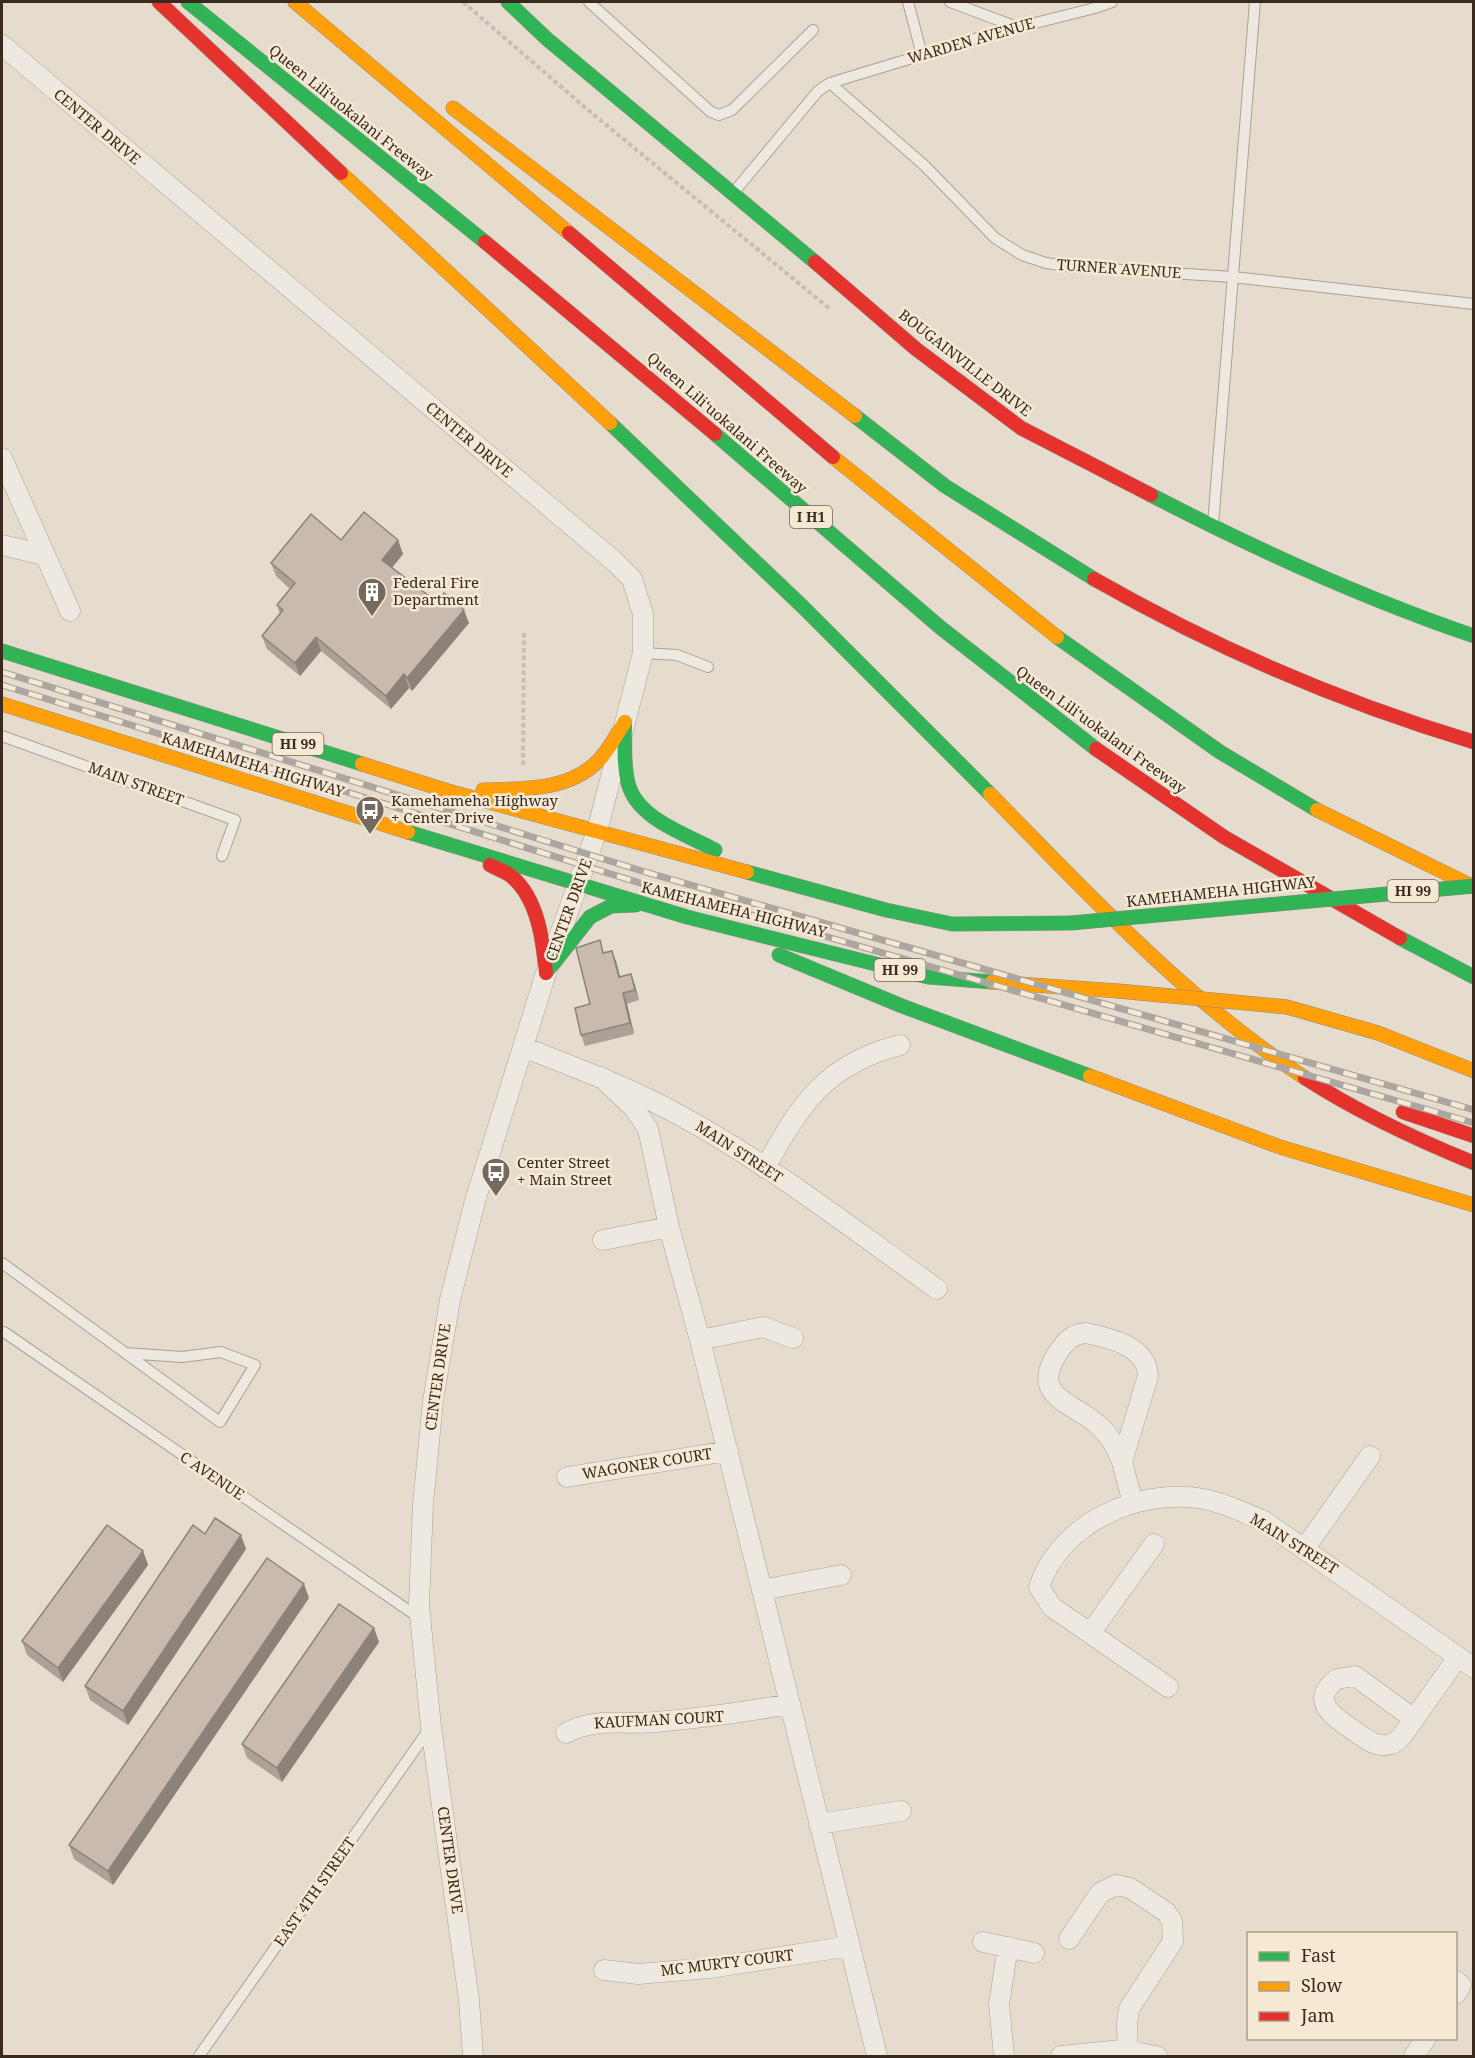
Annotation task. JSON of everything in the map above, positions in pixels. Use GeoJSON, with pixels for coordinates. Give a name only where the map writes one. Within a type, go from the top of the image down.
{"type":"FeatureCollection","features":[{"type":"Feature","properties":{"kind":"main road"},"geometry":{"type":"LineString","coordinates":[[159,2],[732,538],[902,705],[1144,952],[1228,1024],[1312,1084],[1395,1129],[1473,1163]]}},
{"type":"Feature","properties":{"kind":"main road","name":"Queen Liliʻuokalani Freeway"},"geometry":{"type":"LineString","coordinates":[[188,2],[618,351],[972,655],[1040,708],[1144,784],[1229,841],[1345,909],[1473,977]]}},
{"type":"Feature","properties":{"kind":"main road"},"geometry":{"type":"LineString","coordinates":[[295,2],[905,517],[1051,632],[1202,740],[1295,797],[1389,848],[1473,887]]}},
{"type":"Feature","properties":{"kind":"main road"},"geometry":{"type":"LineString","coordinates":[[313,2],[350,30]]}},
{"type":"Feature","properties":{"kind":"main road","name":"BOUGAINVILLE DRIVE"},"geometry":{"type":"LineString","coordinates":[[508,2],[547,39],[731,194],[798,247],[916,349],[1021,428],[1212,527],[1401,611],[1473,636]]}},
{"type":"Feature","properties":{"kind":"main road"},"geometry":{"type":"LineString","coordinates":[[443,101],[812,381],[943,484],[1064,561],[1191,630],[1306,685],[1429,730],[1473,742]]}},
{"type":"Feature","properties":{"kind":"main road"},"geometry":{"type":"LineString","coordinates":[[1191,630],[1386,705],[1473,731]]}},
{"type":"Feature","properties":{"kind":"main road","name":"KAMEHAMEHA HIGHWAY"},"geometry":{"type":"LineString","coordinates":[[2,651],[448,791],[886,910],[952,924],[1071,924],[1353,896],[1473,887]]}},
{"type":"Feature","properties":{"kind":"main road","name":"KAMEHAMEHA HIGHWAY"},"geometry":{"type":"LineString","coordinates":[[2,704],[578,886],[687,917],[928,977],[1118,991],[1287,1007],[1378,1033],[1473,1071]]}},
{"type":"Feature","properties":{"kind":"main road"},"geometry":{"type":"LineString","coordinates":[[448,791],[538,789],[573,779],[597,763],[625,722]]}},
{"type":"Feature","properties":{"kind":"main road"},"geometry":{"type":"LineString","coordinates":[[625,722],[627,770],[631,793],[655,817],[755,873]]}},
{"type":"Feature","properties":{"kind":"main road"},"geometry":{"type":"LineString","coordinates":[[441,841],[513,877],[530,902],[544,940],[546,973]]}},
{"type":"Feature","properties":{"kind":"main road"},"geometry":{"type":"LineString","coordinates":[[1353,896],[1462,866]]}},
{"type":"Feature","properties":{"kind":"main road"},"geometry":{"type":"LineString","coordinates":[[546,973],[590,917],[611,906],[643,905]]}},
{"type":"Feature","properties":{"kind":"main road"},"geometry":{"type":"LineString","coordinates":[[687,917],[902,1006],[1246,1134],[1473,1205]]}},
{"type":"Feature","properties":{"kind":"main road"},"geometry":{"type":"LineString","coordinates":[[1228,1024],[1309,1064]]}},
{"type":"Feature","properties":{"kind":"main road"},"geometry":{"type":"LineString","coordinates":[[1374,1101],[1473,1136]]}},
{"type":"Feature","properties":{"kind":"street","name":"CENTER DRIVE"},"geometry":{"type":"LineString","coordinates":[[2,45],[615,562],[632,579],[643,614],[643,653],[597,831],[546,973],[475,1201],[450,1300],[433,1401],[423,1504],[420,1619],[431,1727],[469,2000],[473,2056]]}},
{"type":"Feature","properties":{"kind":"street"},"geometry":{"type":"LineString","coordinates":[[2,458],[70,611]]}},
{"type":"Feature","properties":{"kind":"street"},"geometry":{"type":"LineString","coordinates":[[2,546],[44,555]]}},
{"type":"Feature","properties":{"kind":"street"},"geometry":{"type":"LineString","coordinates":[[765,1168],[793,1119],[821,1084],[858,1059],[900,1045]]}},
{"type":"Feature","properties":{"kind":"street","name":"MAIN STREET"},"geometry":{"type":"LineString","coordinates":[[523,1047],[601,1077],[681,1115],[765,1168],[937,1289]]}},
{"type":"Feature","properties":{"kind":"street"},"geometry":{"type":"LineString","coordinates":[[601,1077],[634,1108],[648,1129],[669,1227],[728,1451],[877,2056]]}},
{"type":"Feature","properties":{"kind":"street"},"geometry":{"type":"LineString","coordinates":[[603,1240],[669,1227]]}},
{"type":"Feature","properties":{"kind":"street"},"geometry":{"type":"LineString","coordinates":[[700,1340],[763,1327],[793,1338]]}},
{"type":"Feature","properties":{"kind":"street"},"geometry":{"type":"LineString","coordinates":[[1122,1462],[1148,1376],[1146,1363],[1131,1348],[1089,1334],[1075,1335],[1066,1341],[1050,1365],[1047,1376],[1049,1387],[1056,1396],[1097,1424],[1113,1439],[1133,1503]]}},
{"type":"Feature","properties":{"kind":"street","name":"WAGONER COURT"},"geometry":{"type":"LineString","coordinates":[[567,1477],[728,1451]]}},
{"type":"Feature","properties":{"kind":"street"},"geometry":{"type":"LineString","coordinates":[[1305,1548],[1370,1456]]}},
{"type":"Feature","properties":{"kind":"street","name":"MAIN STREET"},"geometry":{"type":"LineString","coordinates":[[1168,1687],[1052,1607],[1039,1587],[1045,1567],[1078,1531],[1133,1503],[1171,1498],[1201,1499],[1226,1504],[1264,1521],[1466,1662]]}},
{"type":"Feature","properties":{"kind":"street"},"geometry":{"type":"LineString","coordinates":[[1091,1632],[1154,1544]]}},
{"type":"Feature","properties":{"kind":"street"},"geometry":{"type":"LineString","coordinates":[[762,1590],[841,1575]]}},
{"type":"Feature","properties":{"kind":"street"},"geometry":{"type":"LineString","coordinates":[[1414,1719],[1466,1662]]}},
{"type":"Feature","properties":{"kind":"street","name":"KAUFMAN COURT"},"geometry":{"type":"LineString","coordinates":[[566,1734],[581,1725],[600,1721],[647,1723],[730,1716],[790,1704]]}},
{"type":"Feature","properties":{"kind":"street"},"geometry":{"type":"LineString","coordinates":[[819,1824],[901,1811]]}},
{"type":"Feature","properties":{"kind":"street"},"geometry":{"type":"LineString","coordinates":[[1069,1939],[1100,1893],[1116,1885],[1130,1888],[1166,1912],[1172,1921],[1175,1931],[1173,1941],[1129,2009],[1128,2051]]}},
{"type":"Feature","properties":{"kind":"street"},"geometry":{"type":"LineString","coordinates":[[983,1942],[1034,1953]]}},
{"type":"Feature","properties":{"kind":"street","name":"MC MURTY COURT"},"geometry":{"type":"LineString","coordinates":[[604,1971],[638,1974],[710,1968],[849,1946]]}},
{"type":"Feature","properties":{"kind":"street"},"geometry":{"type":"LineString","coordinates":[[1004,2056],[999,2004],[1008,1947]]}},
{"type":"Feature","properties":{"kind":"street"},"geometry":{"type":"LineString","coordinates":[[1414,2056],[1425,2040]]}},
{"type":"Feature","properties":{"kind":"street"},"geometry":{"type":"LineString","coordinates":[[1061,2056],[1104,2050],[1156,2056]]}},
{"type":"Feature","properties":{"kind":"lane"},"geometry":{"type":"LineString","coordinates":[[589,2],[711,112],[719,115],[732,110],[813,30]]}},
{"type":"Feature","properties":{"kind":"lane"},"geometry":{"type":"LineString","coordinates":[[908,2],[922,55]]}},
{"type":"Feature","properties":{"kind":"lane"},"geometry":{"type":"LineString","coordinates":[[950,2],[1017,27]]}},
{"type":"Feature","properties":{"kind":"lane","name":"WARDEN AVENUE"},"geometry":{"type":"LineString","coordinates":[[830,83],[1017,27],[1112,2]]}},
{"type":"Feature","properties":{"kind":"lane"},"geometry":{"type":"LineString","coordinates":[[1212,527],[1255,2]]}},
{"type":"Feature","properties":{"kind":"lane"},"geometry":{"type":"LineString","coordinates":[[731,194],[818,91],[830,83]]}},
{"type":"Feature","properties":{"kind":"lane","name":"TURNER AVENUE"},"geometry":{"type":"LineString","coordinates":[[830,83],[925,166],[995,238],[1022,255],[1046,263],[1075,267],[1233,277],[1473,304]]}},
{"type":"Feature","properties":{"kind":"lane"},"geometry":{"type":"LineString","coordinates":[[643,653],[677,655],[708,667]]}},
{"type":"Feature","properties":{"kind":"lane","name":"MAIN STREET"},"geometry":{"type":"LineString","coordinates":[[2,736],[235,820],[222,856]]}},
{"type":"Feature","properties":{"kind":"lane"},"geometry":{"type":"LineString","coordinates":[[2,1263],[125,1353],[220,1422],[255,1365],[221,1352],[182,1357],[125,1353]]}},
{"type":"Feature","properties":{"kind":"lane","name":"C AVENUE"},"geometry":{"type":"LineString","coordinates":[[4,1332],[420,1619]]}},
{"type":"Feature","properties":{"kind":"lane","name":"EAST 4TH STREET"},"geometry":{"type":"LineString","coordinates":[[199,2056],[431,1727]]}},
{"type":"Feature","properties":{"kind":"path"},"geometry":{"type":"LineString","coordinates":[[523,774],[524,633]]}},
{"type":"Feature","properties":{"kind":"building","name":"Federal Fire Department"},"geometry":{"type":"Polygon","coordinates":[[[364,512],[398,540],[382,560],[437,602],[444,593],[464,610],[407,678],[404,674],[386,696],[316,637],[295,663],[262,636],[283,610],[277,605],[295,583],[271,563],[311,514],[341,540],[364,512]]]}},
{"type":"Feature","properties":{"kind":"building"},"geometry":{"type":"Polygon","coordinates":[[[600,940],[603,953],[612,951],[619,977],[631,974],[635,990],[623,993],[630,1023],[581,1035],[575,1008],[590,1004],[576,948],[600,940]]]}},
{"type":"Feature","properties":{"kind":"building"},"geometry":{"type":"Polygon","coordinates":[[[215,1518],[241,1535],[123,1711],[85,1686],[193,1525],[205,1534],[215,1518]]]}},
{"type":"Feature","properties":{"kind":"building"},"geometry":{"type":"Polygon","coordinates":[[[107,1525],[143,1551],[58,1668],[22,1641],[107,1525]]]}},
{"type":"Feature","properties":{"kind":"building"},"geometry":{"type":"Polygon","coordinates":[[[267,1558],[304,1584],[108,1871],[69,1845],[267,1558]]]}},
{"type":"Feature","properties":{"kind":"building"},"geometry":{"type":"Polygon","coordinates":[[[339,1604],[374,1628],[277,1768],[242,1744],[339,1604]]]}},
{"type":"Feature","properties":{"kind":"railway"},"geometry":{"type":"LineString","coordinates":[[2,672],[642,871],[1474,1110]]}},
{"type":"Feature","properties":{"kind":"railway"},"geometry":{"type":"LineString","coordinates":[[2,685],[640,883],[1474,1123]]}},
{"type":"Feature","properties":{"kind":"traffic: fast"},"geometry":{"type":"LineString","coordinates":[[188,2],[485,242]]}},
{"type":"Feature","properties":{"kind":"traffic: fast"},"geometry":{"type":"LineString","coordinates":[[508,2],[547,39],[815,262]]}},
{"type":"Feature","properties":{"kind":"traffic: fast"},"geometry":{"type":"LineString","coordinates":[[855,416],[945,486],[1094,579]]}},
{"type":"Feature","properties":{"kind":"traffic: fast"},"geometry":{"type":"LineString","coordinates":[[610,423],[803,607],[990,794]]}},
{"type":"Feature","properties":{"kind":"traffic: fast"},"geometry":{"type":"LineString","coordinates":[[715,434],[941,628],[1096,749]]}},
{"type":"Feature","properties":{"kind":"traffic: fast"},"geometry":{"type":"LineString","coordinates":[[1151,495],[1310,572],[1391,606],[1474,636]]}},
{"type":"Feature","properties":{"kind":"traffic: fast"},"geometry":{"type":"LineString","coordinates":[[1057,637],[1220,752],[1317,810]]}},
{"type":"Feature","properties":{"kind":"traffic: fast"},"geometry":{"type":"LineString","coordinates":[[2,651],[362,764]]}},
{"type":"Feature","properties":{"kind":"traffic: fast"},"geometry":{"type":"LineString","coordinates":[[625,722],[625,768],[633,796],[652,816],[664,824],[715,850]]}},
{"type":"Feature","properties":{"kind":"traffic: fast"},"geometry":{"type":"LineString","coordinates":[[408,832],[687,917],[928,977],[992,982]]}},
{"type":"Feature","properties":{"kind":"traffic: fast"},"geometry":{"type":"LineString","coordinates":[[747,872],[886,910],[952,924],[1071,923]]}},
{"type":"Feature","properties":{"kind":"traffic: fast"},"geometry":{"type":"LineString","coordinates":[[1071,923],[1474,886]]}},
{"type":"Feature","properties":{"kind":"traffic: fast"},"geometry":{"type":"LineString","coordinates":[[546,973],[590,917],[611,906],[636,905]]}},
{"type":"Feature","properties":{"kind":"traffic: fast"},"geometry":{"type":"LineString","coordinates":[[1400,938],[1474,977]]}},
{"type":"Feature","properties":{"kind":"traffic: fast"},"geometry":{"type":"LineString","coordinates":[[779,955],[902,1006],[1090,1076]]}},
{"type":"Feature","properties":{"kind":"traffic: slow"},"geometry":{"type":"LineString","coordinates":[[295,2],[569,233]]}},
{"type":"Feature","properties":{"kind":"traffic: slow"},"geometry":{"type":"LineString","coordinates":[[453,108],[855,416]]}},
{"type":"Feature","properties":{"kind":"traffic: slow"},"geometry":{"type":"LineString","coordinates":[[341,173],[610,423]]}},
{"type":"Feature","properties":{"kind":"traffic: slow"},"geometry":{"type":"LineString","coordinates":[[833,457],[1057,637]]}},
{"type":"Feature","properties":{"kind":"traffic: slow"},"geometry":{"type":"LineString","coordinates":[[2,704],[408,832]]}},
{"type":"Feature","properties":{"kind":"traffic: slow"},"geometry":{"type":"LineString","coordinates":[[483,790],[529,788],[573,778],[598,761],[625,722]]}},
{"type":"Feature","properties":{"kind":"traffic: slow"},"geometry":{"type":"LineString","coordinates":[[362,764],[448,791],[747,872]]}},
{"type":"Feature","properties":{"kind":"traffic: slow"},"geometry":{"type":"LineString","coordinates":[[990,794],[1140,945],[1220,1015],[1261,1048],[1305,1078]]}},
{"type":"Feature","properties":{"kind":"traffic: slow"},"geometry":{"type":"LineString","coordinates":[[1317,810],[1474,887]]}},
{"type":"Feature","properties":{"kind":"traffic: slow"},"geometry":{"type":"LineString","coordinates":[[992,982],[1118,991]]}},
{"type":"Feature","properties":{"kind":"traffic: slow"},"geometry":{"type":"LineString","coordinates":[[1118,991],[1287,1007],[1378,1033]]}},
{"type":"Feature","properties":{"kind":"traffic: slow"},"geometry":{"type":"LineString","coordinates":[[1378,1033],[1474,1071]]}},
{"type":"Feature","properties":{"kind":"traffic: slow"},"geometry":{"type":"LineString","coordinates":[[1090,1076],[1280,1147],[1474,1205]]}},
{"type":"Feature","properties":{"kind":"traffic: jam"},"geometry":{"type":"LineString","coordinates":[[159,2],[341,173]]}},
{"type":"Feature","properties":{"kind":"traffic: jam"},"geometry":{"type":"LineString","coordinates":[[569,233],[833,457]]}},
{"type":"Feature","properties":{"kind":"traffic: jam"},"geometry":{"type":"LineString","coordinates":[[485,242],[715,434]]}},
{"type":"Feature","properties":{"kind":"traffic: jam"},"geometry":{"type":"LineString","coordinates":[[815,262],[916,349],[1021,428],[1151,495]]}},
{"type":"Feature","properties":{"kind":"traffic: jam"},"geometry":{"type":"LineString","coordinates":[[1094,579],[1186,628],[1279,671],[1375,709],[1474,742]]}},
{"type":"Feature","properties":{"kind":"traffic: jam"},"geometry":{"type":"LineString","coordinates":[[1096,749],[1224,837],[1400,938]]}},
{"type":"Feature","properties":{"kind":"traffic: jam"},"geometry":{"type":"LineString","coordinates":[[490,865],[511,876],[527,896],[538,921],[546,973]]}},
{"type":"Feature","properties":{"kind":"traffic: jam"},"geometry":{"type":"LineString","coordinates":[[1305,1078],[1388,1125],[1474,1163]]}},
{"type":"Feature","properties":{"kind":"traffic: jam"},"geometry":{"type":"LineString","coordinates":[[1403,1112],[1474,1136]]}},
{"type":"Feature","properties":{"kind":"place","name":"Federal Fire Department"},"geometry":{"type":"Point","coordinates":[372,618]}},
{"type":"Feature","properties":{"kind":"place","name":"Kamehameha Highway + Center Drive"},"geometry":{"type":"Point","coordinates":[370,836]}},
{"type":"Feature","properties":{"kind":"place","name":"Center Street + Main Street"},"geometry":{"type":"Point","coordinates":[496,1198]}}]}
